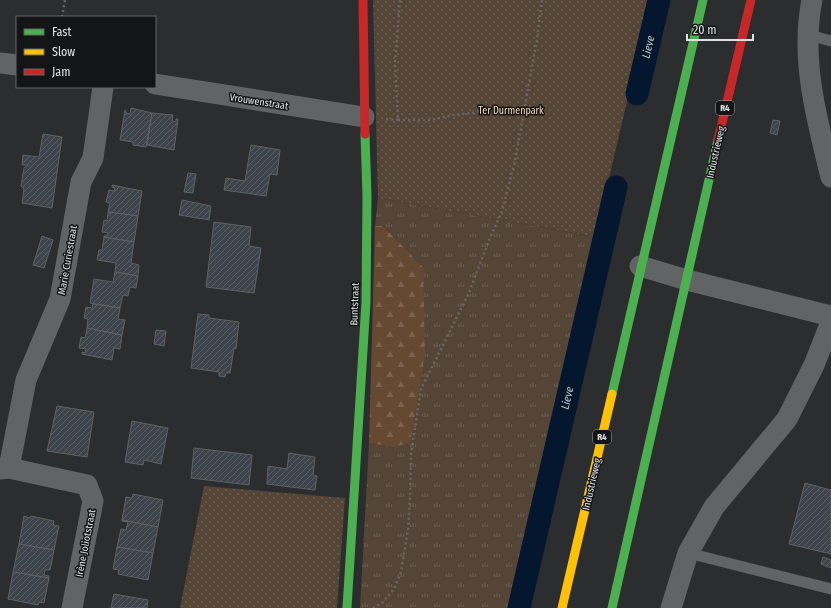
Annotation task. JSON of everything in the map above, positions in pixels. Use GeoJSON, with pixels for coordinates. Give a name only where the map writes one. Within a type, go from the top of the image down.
{"type":"FeatureCollection","features":[{"type":"Feature","properties":{"kind":"main road","name":"Buntstraat"},"geometry":{"type":"LineString","coordinates":[[347,608],[366,302],[367,196],[364,117],[364,0]]}},
{"type":"Feature","properties":{"kind":"main road","name":"Industrieweg"},"geometry":{"type":"LineString","coordinates":[[562,608],[640,266],[703,0]]}},
{"type":"Feature","properties":{"kind":"main road","name":"Industrieweg"},"geometry":{"type":"LineString","coordinates":[[612,608],[750,0]]}},
{"type":"Feature","properties":{"kind":"street"},"geometry":{"type":"LineString","coordinates":[[812,0],[810,10],[808,53],[816,114],[831,177]]}},
{"type":"Feature","properties":{"kind":"street"},"geometry":{"type":"LineString","coordinates":[[0,63],[16,66]]}},
{"type":"Feature","properties":{"kind":"street","name":"Vrouwenstraat"},"geometry":{"type":"LineString","coordinates":[[156,84],[364,117]]}},
{"type":"Feature","properties":{"kind":"street","name":"Marie Curiestraat"},"geometry":{"type":"LineString","coordinates":[[5,468],[26,380],[60,300],[81,182],[93,158],[103,88]]}},
{"type":"Feature","properties":{"kind":"street"},"geometry":{"type":"LineString","coordinates":[[640,266],[687,280],[831,316]]}},
{"type":"Feature","properties":{"kind":"street"},"geometry":{"type":"LineString","coordinates":[[671,608],[688,553],[714,507],[787,419],[814,365],[831,322]]}},
{"type":"Feature","properties":{"kind":"street","name":"Irène Joliotstraat"},"geometry":{"type":"LineString","coordinates":[[5,468],[87,485],[93,501],[72,608]]}},
{"type":"Feature","properties":{"kind":"lane"},"geometry":{"type":"LineString","coordinates":[[809,35],[831,41]]}},
{"type":"Feature","properties":{"kind":"lane"},"geometry":{"type":"LineString","coordinates":[[688,553],[831,589]]}},
{"type":"Feature","properties":{"kind":"path"},"geometry":{"type":"LineString","coordinates":[[62,16],[65,0]]}},
{"type":"Feature","properties":{"kind":"path"},"geometry":{"type":"LineString","coordinates":[[398,120],[395,63],[400,0]]}},
{"type":"Feature","properties":{"kind":"path"},"geometry":{"type":"LineString","coordinates":[[373,608],[382,603],[394,589],[401,572],[408,530],[411,454],[421,389],[470,293],[489,240],[502,211],[515,161],[537,39],[542,0]]}},
{"type":"Feature","properties":{"kind":"path"},"geometry":{"type":"LineString","coordinates":[[364,117],[398,120],[430,120],[493,108],[524,110]]}},
{"type":"Feature","properties":{"kind":"green space","name":"Ter Durmenpark"},"geometry":{"type":"Polygon","coordinates":[[[373,0],[651,0],[595,237],[378,198],[373,0]]]}},
{"type":"Feature","properties":{"kind":"green space"},"geometry":{"type":"Polygon","coordinates":[[[378,198],[595,237],[509,608],[360,608],[369,443],[393,447],[423,267],[383,226],[375,226],[378,198]]]}},
{"type":"Feature","properties":{"kind":"green space"},"geometry":{"type":"Polygon","coordinates":[[[375,226],[383,226],[423,267],[425,353],[410,443],[393,447],[369,443],[375,226]]]}},
{"type":"Feature","properties":{"kind":"green space"},"geometry":{"type":"Polygon","coordinates":[[[204,486],[345,498],[337,608],[180,608],[204,486]]]}},
{"type":"Feature","properties":{"kind":"building"},"geometry":{"type":"Polygon","coordinates":[[[131,108],[152,113],[146,147],[133,145],[133,142],[120,140],[125,110],[126,113],[130,114],[131,108]]]}},
{"type":"Feature","properties":{"kind":"building"},"geometry":{"type":"Polygon","coordinates":[[[152,113],[173,115],[172,121],[176,122],[176,119],[178,119],[174,150],[147,145],[152,113]]]}},
{"type":"Feature","properties":{"kind":"building"},"geometry":{"type":"Polygon","coordinates":[[[773,120],[780,121],[777,135],[770,133],[773,120]]]}},
{"type":"Feature","properties":{"kind":"building"},"geometry":{"type":"Polygon","coordinates":[[[43,134],[62,137],[52,208],[22,203],[24,189],[21,186],[24,168],[28,165],[22,165],[23,155],[39,157],[43,134]]]}},
{"type":"Feature","properties":{"kind":"building"},"geometry":{"type":"Polygon","coordinates":[[[251,145],[280,150],[277,175],[270,174],[266,196],[224,190],[226,178],[245,181],[251,145]]]}},
{"type":"Feature","properties":{"kind":"building"},"geometry":{"type":"Polygon","coordinates":[[[188,173],[196,174],[193,193],[184,192],[188,173]]]}},
{"type":"Feature","properties":{"kind":"building"},"geometry":{"type":"Polygon","coordinates":[[[112,185],[142,191],[138,216],[108,212],[110,203],[106,202],[109,190],[114,191],[115,188],[112,187],[112,185]]]}},
{"type":"Feature","properties":{"kind":"building"},"geometry":{"type":"Polygon","coordinates":[[[182,200],[211,206],[209,220],[179,215],[182,200]]]}},
{"type":"Feature","properties":{"kind":"building"},"geometry":{"type":"Polygon","coordinates":[[[108,212],[138,216],[134,242],[104,237],[107,236],[108,233],[102,232],[104,220],[107,221],[108,212]]]}},
{"type":"Feature","properties":{"kind":"building"},"geometry":{"type":"Polygon","coordinates":[[[214,222],[251,227],[249,246],[261,248],[254,293],[206,287],[214,222]]]}},
{"type":"Feature","properties":{"kind":"building"},"geometry":{"type":"Polygon","coordinates":[[[42,236],[53,240],[44,268],[33,265],[42,236]]]}},
{"type":"Feature","properties":{"kind":"building"},"geometry":{"type":"Polygon","coordinates":[[[104,237],[134,242],[131,263],[139,265],[138,276],[115,272],[116,263],[97,260],[99,250],[102,250],[104,237]]]}},
{"type":"Feature","properties":{"kind":"building"},"geometry":{"type":"Polygon","coordinates":[[[115,272],[138,276],[136,288],[130,287],[128,296],[123,295],[120,308],[90,303],[94,279],[113,282],[115,272]]]}},
{"type":"Feature","properties":{"kind":"building"},"geometry":{"type":"Polygon","coordinates":[[[93,304],[120,308],[118,319],[125,320],[122,335],[87,328],[88,319],[84,318],[86,307],[92,308],[93,304]]]}},
{"type":"Feature","properties":{"kind":"building"},"geometry":{"type":"Polygon","coordinates":[[[198,314],[209,315],[209,318],[239,322],[236,349],[234,348],[230,373],[226,373],[225,377],[219,376],[219,372],[191,368],[198,314]]]}},
{"type":"Feature","properties":{"kind":"building"},"geometry":{"type":"Polygon","coordinates":[[[87,328],[122,335],[120,349],[114,348],[112,360],[82,354],[82,352],[85,353],[86,349],[79,348],[81,337],[85,338],[87,328]]]}},
{"type":"Feature","properties":{"kind":"building"},"geometry":{"type":"Polygon","coordinates":[[[156,330],[166,331],[164,346],[154,344],[156,330]]]}},
{"type":"Feature","properties":{"kind":"building"},"geometry":{"type":"Polygon","coordinates":[[[57,406],[94,412],[87,457],[47,451],[57,406]]]}},
{"type":"Feature","properties":{"kind":"building"},"geometry":{"type":"Polygon","coordinates":[[[132,421],[168,428],[161,464],[144,460],[143,465],[125,462],[132,421]]]}},
{"type":"Feature","properties":{"kind":"building"},"geometry":{"type":"Polygon","coordinates":[[[194,448],[252,455],[249,485],[191,478],[194,448]]]}},
{"type":"Feature","properties":{"kind":"building"},"geometry":{"type":"Polygon","coordinates":[[[289,453],[315,457],[313,475],[317,476],[315,490],[267,484],[268,466],[287,469],[289,453]]]}},
{"type":"Feature","properties":{"kind":"building"},"geometry":{"type":"Polygon","coordinates":[[[805,483],[831,490],[831,554],[789,544],[805,483]]]}},
{"type":"Feature","properties":{"kind":"building"},"geometry":{"type":"Polygon","coordinates":[[[133,494],[163,500],[158,527],[122,520],[126,497],[132,498],[133,494]]]}},
{"type":"Feature","properties":{"kind":"building"},"geometry":{"type":"Polygon","coordinates":[[[24,516],[54,521],[53,525],[59,526],[54,550],[19,544],[24,516]]]}},
{"type":"Feature","properties":{"kind":"building"},"geometry":{"type":"Polygon","coordinates":[[[122,520],[158,527],[153,553],[117,547],[121,529],[126,530],[128,522],[122,520]]]}},
{"type":"Feature","properties":{"kind":"building"},"geometry":{"type":"Polygon","coordinates":[[[19,544],[54,550],[50,570],[45,570],[44,575],[49,576],[49,578],[13,572],[19,544]]]}},
{"type":"Feature","properties":{"kind":"building"},"geometry":{"type":"Polygon","coordinates":[[[117,547],[153,553],[148,580],[118,574],[119,570],[113,569],[117,547]]]}},
{"type":"Feature","properties":{"kind":"building"},"geometry":{"type":"Polygon","coordinates":[[[823,557],[831,560],[831,568],[821,564],[823,557]]]}},
{"type":"Feature","properties":{"kind":"building"},"geometry":{"type":"Polygon","coordinates":[[[13,572],[49,578],[44,603],[39,602],[38,605],[8,599],[13,572]]]}},
{"type":"Feature","properties":{"kind":"building"},"geometry":{"type":"Polygon","coordinates":[[[114,594],[148,600],[147,608],[111,608],[114,594]]]}},
{"type":"Feature","properties":{"kind":"waterway","name":"Lieve"},"geometry":{"type":"LineString","coordinates":[[637,94],[659,0]]}},
{"type":"Feature","properties":{"kind":"waterway","name":"Lieve"},"geometry":{"type":"LineString","coordinates":[[519,608],[616,187]]}},
{"type":"Feature","properties":{"kind":"traffic: fast"},"geometry":{"type":"LineString","coordinates":[[612,394],[703,0]]}},
{"type":"Feature","properties":{"kind":"traffic: fast"},"geometry":{"type":"LineString","coordinates":[[347,608],[366,302],[367,196],[365,134]]}},
{"type":"Feature","properties":{"kind":"traffic: fast"},"geometry":{"type":"LineString","coordinates":[[612,608],[718,140]]}},
{"type":"Feature","properties":{"kind":"traffic: slow"},"geometry":{"type":"LineString","coordinates":[[562,608],[612,394]]}},
{"type":"Feature","properties":{"kind":"traffic: jam"},"geometry":{"type":"LineString","coordinates":[[363,0],[365,134]]}},
{"type":"Feature","properties":{"kind":"traffic: jam"},"geometry":{"type":"LineString","coordinates":[[718,140],[751,0]]}}]}
